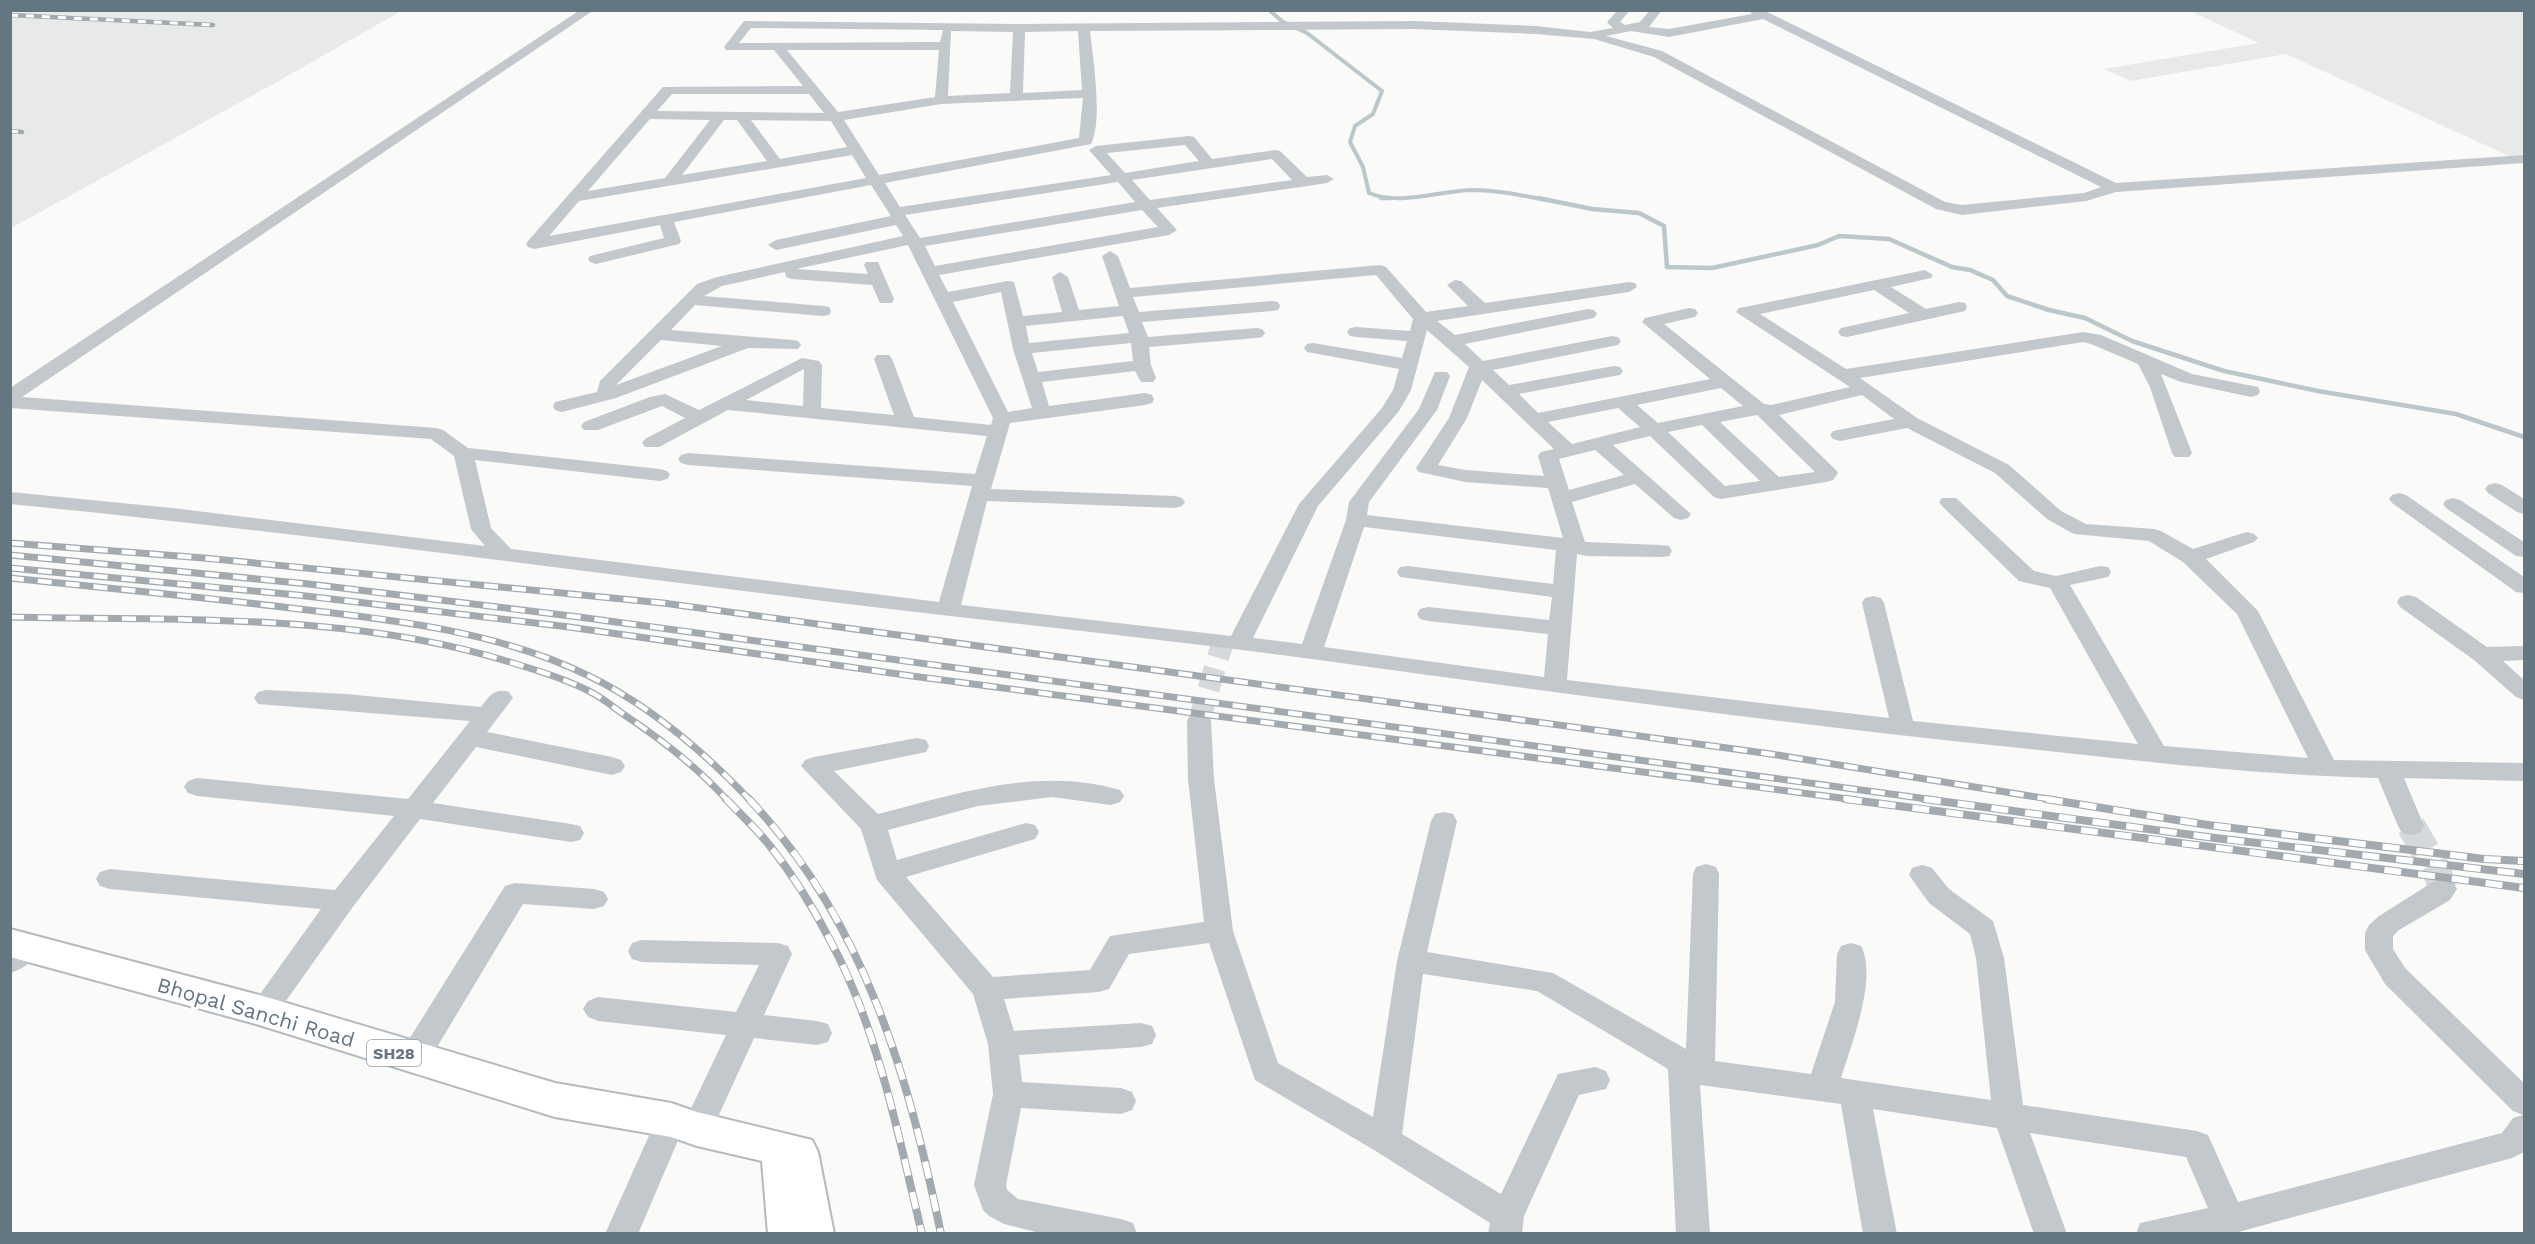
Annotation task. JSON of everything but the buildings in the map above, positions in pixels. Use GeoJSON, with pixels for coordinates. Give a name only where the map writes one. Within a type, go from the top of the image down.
{"type":"FeatureCollection","features":[{"type":"Feature","properties":{"kind":"main road","name":"Bhopal Sanchi Road"},"geometry":{"type":"LineString","coordinates":[[16,951],[262,1011],[555,1100],[684,1125],[789,1150]]}},
{"type":"Feature","properties":{"kind":"main road"},"geometry":{"type":"LineString","coordinates":[[789,1150],[789,1233]]}},
{"type":"Feature","properties":{"kind":"main road"},"geometry":{"type":"LineString","coordinates":[[789,1150],[813,1233]]}},
{"type":"Feature","properties":{"kind":"street"},"geometry":{"type":"LineString","coordinates":[[10,397],[589,10]]}},
{"type":"Feature","properties":{"kind":"street"},"geometry":{"type":"LineString","coordinates":[[1410,10],[1414,25]]}},
{"type":"Feature","properties":{"kind":"street"},"geometry":{"type":"LineString","coordinates":[[1625,10],[1613,22],[1628,29],[1669,33],[1758,13],[2114,188]]}},
{"type":"Feature","properties":{"kind":"street"},"geometry":{"type":"LineString","coordinates":[[1591,36],[1644,25],[1657,10]]}},
{"type":"Feature","properties":{"kind":"street"},"geometry":{"type":"LineString","coordinates":[[1514,29],[1515,15]]}},
{"type":"Feature","properties":{"kind":"street"},"geometry":{"type":"LineString","coordinates":[[1064,16],[1084,27]]}},
{"type":"Feature","properties":{"kind":"street"},"geometry":{"type":"LineString","coordinates":[[945,46],[730,47],[748,24],[1019,28],[1414,25],[1514,29],[1591,36],[1658,54],[1941,206],[1962,210],[2086,197],[2114,188],[2524,159]]}},
{"type":"Feature","properties":{"kind":"street"},"geometry":{"type":"LineString","coordinates":[[941,100],[945,46],[949,26]]}},
{"type":"Feature","properties":{"kind":"street"},"geometry":{"type":"LineString","coordinates":[[812,90],[668,90],[534,244],[1086,141],[1089,124],[1089,94],[1084,27]]}},
{"type":"Feature","properties":{"kind":"street"},"geometry":{"type":"LineString","coordinates":[[1016,97],[1019,28]]}},
{"type":"Feature","properties":{"kind":"street"},"geometry":{"type":"LineString","coordinates":[[778,48],[835,117],[915,241],[945,298],[1000,424],[948,610]]}},
{"type":"Feature","properties":{"kind":"street"},"geometry":{"type":"LineString","coordinates":[[646,115],[835,117],[941,100],[1089,94]]}},
{"type":"Feature","properties":{"kind":"street"},"geometry":{"type":"LineString","coordinates":[[671,180],[720,116]]}},
{"type":"Feature","properties":{"kind":"street"},"geometry":{"type":"LineString","coordinates":[[742,117],[776,163]]}},
{"type":"Feature","properties":{"kind":"street"},"geometry":{"type":"LineString","coordinates":[[931,272],[1169,230],[1096,150],[1189,140],[1208,162]]}},
{"type":"Feature","properties":{"kind":"street"},"geometry":{"type":"LineString","coordinates":[[573,198],[856,150]]}},
{"type":"Feature","properties":{"kind":"street"},"geometry":{"type":"LineString","coordinates":[[776,245],[836,233],[898,216],[1120,176],[1275,153],[1303,182]]}},
{"type":"Feature","properties":{"kind":"street"},"geometry":{"type":"LineString","coordinates":[[609,394],[605,390],[606,385],[691,300],[704,288],[717,282],[915,241],[1327,179]]}},
{"type":"Feature","properties":{"kind":"street"},"geometry":{"type":"LineString","coordinates":[[826,217],[836,233]]}},
{"type":"Feature","properties":{"kind":"street"},"geometry":{"type":"LineString","coordinates":[[596,259],[673,241],[665,218]]}},
{"type":"Feature","properties":{"kind":"street"},"geometry":{"type":"LineString","coordinates":[[867,250],[885,299]]}},
{"type":"Feature","properties":{"kind":"street"},"geometry":{"type":"LineString","coordinates":[[1031,378],[1144,372],[1139,340],[1110,255]]}},
{"type":"Feature","properties":{"kind":"street"},"geometry":{"type":"LineString","coordinates":[[1016,322],[1072,316],[1380,270],[1422,318],[1452,341],[1568,451]]}},
{"type":"Feature","properties":{"kind":"street"},"geometry":{"type":"LineString","coordinates":[[767,272],[877,280]]}},
{"type":"Feature","properties":{"kind":"street"},"geometry":{"type":"LineString","coordinates":[[1925,275],[1745,312],[1865,389],[1910,422],[2002,469],[2054,515],[2080,530],[2154,535],[2191,557],[2247,611],[2326,768]]}},
{"type":"Feature","properties":{"kind":"street"},"geometry":{"type":"LineString","coordinates":[[1060,278],[1072,316]]}},
{"type":"Feature","properties":{"kind":"street"},"geometry":{"type":"LineString","coordinates":[[1455,285],[1481,309]]}},
{"type":"Feature","properties":{"kind":"street"},"geometry":{"type":"LineString","coordinates":[[1877,285],[1922,314]]}},
{"type":"Feature","properties":{"kind":"street"},"geometry":{"type":"LineString","coordinates":[[945,298],[1008,286],[1022,349],[1042,412]]}},
{"type":"Feature","properties":{"kind":"street"},"geometry":{"type":"LineString","coordinates":[[1422,318],[1629,287]]}},
{"type":"Feature","properties":{"kind":"street"},"geometry":{"type":"LineString","coordinates":[[691,300],[823,311]]}},
{"type":"Feature","properties":{"kind":"street"},"geometry":{"type":"LineString","coordinates":[[1128,307],[1272,306]]}},
{"type":"Feature","properties":{"kind":"street"},"geometry":{"type":"LineString","coordinates":[[1847,332],[1959,307]]}},
{"type":"Feature","properties":{"kind":"street"},"geometry":{"type":"LineString","coordinates":[[1622,402],[1721,493],[1826,476],[1828,473],[1761,410],[1651,322],[1689,313]]}},
{"type":"Feature","properties":{"kind":"street"},"geometry":{"type":"LineString","coordinates":[[1452,341],[1588,314]]}},
{"type":"Feature","properties":{"kind":"street"},"geometry":{"type":"LineString","coordinates":[[1239,643],[1309,504],[1390,411],[1402,390],[1422,318]]}},
{"type":"Feature","properties":{"kind":"street"},"geometry":{"type":"LineString","coordinates":[[1356,332],[1417,337]]}},
{"type":"Feature","properties":{"kind":"street"},"geometry":{"type":"LineString","coordinates":[[1022,349],[1256,333]]}},
{"type":"Feature","properties":{"kind":"street"},"geometry":{"type":"LineString","coordinates":[[657,334],[792,345]]}},
{"type":"Feature","properties":{"kind":"street"},"geometry":{"type":"LineString","coordinates":[[1842,375],[2083,337],[2096,339],[2202,382],[2251,391]]}},
{"type":"Feature","properties":{"kind":"street"},"geometry":{"type":"LineString","coordinates":[[1478,367],[1612,341]]}},
{"type":"Feature","properties":{"kind":"street"},"geometry":{"type":"LineString","coordinates":[[562,406],[609,394],[746,343]]}},
{"type":"Feature","properties":{"kind":"street"},"geometry":{"type":"LineString","coordinates":[[1313,348],[1409,365]]}},
{"type":"Feature","properties":{"kind":"street"},"geometry":{"type":"LineString","coordinates":[[883,359],[906,421]]}},
{"type":"Feature","properties":{"kind":"street"},"geometry":{"type":"LineString","coordinates":[[2145,359],[2159,387],[2182,453]]}},
{"type":"Feature","properties":{"kind":"street"},"geometry":{"type":"LineString","coordinates":[[652,443],[798,364],[813,365],[812,412]]}},
{"type":"Feature","properties":{"kind":"street"},"geometry":{"type":"LineString","coordinates":[[1478,367],[1458,417],[1426,469],[1558,491],[1638,477]]}},
{"type":"Feature","properties":{"kind":"street"},"geometry":{"type":"LineString","coordinates":[[1505,391],[1614,371]]}},
{"type":"Feature","properties":{"kind":"street"},"geometry":{"type":"LineString","coordinates":[[1311,652],[1356,520],[1359,502],[1434,401],[1441,376]]}},
{"type":"Feature","properties":{"kind":"street"},"geometry":{"type":"LineString","coordinates":[[1535,419],[1724,382]]}},
{"type":"Feature","properties":{"kind":"street"},"geometry":{"type":"LineString","coordinates":[[1555,686],[1563,592],[1572,545],[1548,456],[1654,429],[1865,389]]}},
{"type":"Feature","properties":{"kind":"street"},"geometry":{"type":"LineString","coordinates":[[726,404],[906,421],[1000,424],[1042,412],[1144,399]]}},
{"type":"Feature","properties":{"kind":"street"},"geometry":{"type":"LineString","coordinates":[[591,426],[665,400],[698,417]]}},
{"type":"Feature","properties":{"kind":"street"},"geometry":{"type":"LineString","coordinates":[[10,402],[436,434],[463,453],[660,475]]}},
{"type":"Feature","properties":{"kind":"street"},"geometry":{"type":"LineString","coordinates":[[1706,419],[1775,484]]}},
{"type":"Feature","properties":{"kind":"street"},"geometry":{"type":"LineString","coordinates":[[1840,435],[1910,422]]}},
{"type":"Feature","properties":{"kind":"street"},"geometry":{"type":"LineString","coordinates":[[1599,443],[1681,514]]}},
{"type":"Feature","properties":{"kind":"street"},"geometry":{"type":"LineString","coordinates":[[463,453],[481,529],[504,555]]}},
{"type":"Feature","properties":{"kind":"street"},"geometry":{"type":"LineString","coordinates":[[688,459],[981,488],[1175,502]]}},
{"type":"Feature","properties":{"kind":"street"},"geometry":{"type":"LineString","coordinates":[[2495,489],[2524,508]]}},
{"type":"Feature","properties":{"kind":"street"},"geometry":{"type":"LineString","coordinates":[[10,498],[172,514],[948,610],[1239,643],[1555,686],[1903,728],[2156,754],[2326,768],[2524,772]]}},
{"type":"Feature","properties":{"kind":"street"},"geometry":{"type":"LineString","coordinates":[[2399,499],[2524,586]]}},
{"type":"Feature","properties":{"kind":"street"},"geometry":{"type":"LineString","coordinates":[[1949,502],[2027,576],[2058,583],[2071,577],[2100,572]]}},
{"type":"Feature","properties":{"kind":"street"},"geometry":{"type":"LineString","coordinates":[[2453,504],[2523,549]]}},
{"type":"Feature","properties":{"kind":"street"},"geometry":{"type":"LineString","coordinates":[[1356,520],[1572,545],[1587,550],[1661,552]]}},
{"type":"Feature","properties":{"kind":"street"},"geometry":{"type":"LineString","coordinates":[[2191,557],[2247,538]]}},
{"type":"Feature","properties":{"kind":"street"},"geometry":{"type":"LineString","coordinates":[[2482,555],[2523,549]]}},
{"type":"Feature","properties":{"kind":"street"},"geometry":{"type":"LineString","coordinates":[[1408,572],[1563,592]]}},
{"type":"Feature","properties":{"kind":"street"},"geometry":{"type":"LineString","coordinates":[[2058,583],[2156,754]]}},
{"type":"Feature","properties":{"kind":"street"},"geometry":{"type":"LineString","coordinates":[[2408,602],[2482,655],[2524,692]]}},
{"type":"Feature","properties":{"kind":"street"},"geometry":{"type":"LineString","coordinates":[[1873,603],[1903,728]]}},
{"type":"Feature","properties":{"kind":"street"},"geometry":{"type":"LineString","coordinates":[[1428,614],[1561,628]]}},
{"type":"Feature","properties":{"kind":"street"},"geometry":{"type":"LineString","coordinates":[[2482,655],[2524,653]]}},
{"type":"Feature","properties":{"kind":"street"},"geometry":{"type":"LineString","coordinates":[[262,1011],[342,901],[494,707],[266,698]]}},
{"type":"Feature","properties":{"kind":"street"},"geometry":{"type":"LineString","coordinates":[[1199,721],[1201,779],[1219,931],[1266,1071],[1385,1140],[1506,1225],[1569,1083],[1595,1080]]}},
{"type":"Feature","properties":{"kind":"street"},"geometry":{"type":"LineString","coordinates":[[469,737],[612,766]]}},
{"type":"Feature","properties":{"kind":"street"},"geometry":{"type":"LineString","coordinates":[[917,746],[814,766],[873,825],[887,873],[986,989],[1003,1044],[1008,1094],[990,1185],[991,1197],[1001,1208],[1016,1214],[1121,1233]]}},
{"type":"Feature","properties":{"kind":"street"},"geometry":{"type":"LineString","coordinates":[[2386,769],[2411,826]]}},
{"type":"Feature","properties":{"kind":"street"},"geometry":{"type":"LineString","coordinates":[[197,787],[414,809],[571,833]]}},
{"type":"Feature","properties":{"kind":"street"},"geometry":{"type":"LineString","coordinates":[[873,825],[989,795],[1052,788],[1111,796]]}},
{"type":"Feature","properties":{"kind":"street"},"geometry":{"type":"LineString","coordinates":[[1385,1140],[1411,961],[1444,821]]}},
{"type":"Feature","properties":{"kind":"street"},"geometry":{"type":"LineString","coordinates":[[887,873],[1026,832]]}},
{"type":"Feature","properties":{"kind":"street"},"geometry":{"type":"LineString","coordinates":[[1693,1233],[1692,1067],[1706,874]]}},
{"type":"Feature","properties":{"kind":"street"},"geometry":{"type":"LineString","coordinates":[[1922,875],[1939,896],[1983,929],[1990,958],[2009,1118],[2051,1233]]}},
{"type":"Feature","properties":{"kind":"street"},"geometry":{"type":"LineString","coordinates":[[110,879],[342,901]]}},
{"type":"Feature","properties":{"kind":"street"},"geometry":{"type":"LineString","coordinates":[[2443,889],[2389,923],[2379,933],[2379,950],[2395,976],[2524,1102]]}},
{"type":"Feature","properties":{"kind":"street"},"geometry":{"type":"LineString","coordinates":[[414,1058],[515,893],[594,899]]}},
{"type":"Feature","properties":{"kind":"street"},"geometry":{"type":"LineString","coordinates":[[986,989],[1099,981],[1120,944],[1219,931]]}},
{"type":"Feature","properties":{"kind":"street"},"geometry":{"type":"LineString","coordinates":[[621,1233],[744,1026],[778,954],[642,951]]}},
{"type":"Feature","properties":{"kind":"street"},"geometry":{"type":"LineString","coordinates":[[1822,1088],[1850,1002],[1851,954]]}},
{"type":"Feature","properties":{"kind":"street"},"geometry":{"type":"LineString","coordinates":[[1411,961],[1543,981],[1692,1067],[2009,1118],[2197,1145],[2229,1219]]}},
{"type":"Feature","properties":{"kind":"street"},"geometry":{"type":"LineString","coordinates":[[598,1009],[817,1033]]}},
{"type":"Feature","properties":{"kind":"street"},"geometry":{"type":"LineString","coordinates":[[1003,1044],[1142,1035]]}},
{"type":"Feature","properties":{"kind":"street"},"geometry":{"type":"LineString","coordinates":[[1008,1094],[1121,1101]]}},
{"type":"Feature","properties":{"kind":"street"},"geometry":{"type":"LineString","coordinates":[[1855,1094],[1880,1233]]}},
{"type":"Feature","properties":{"kind":"street"},"geometry":{"type":"LineString","coordinates":[[2152,1233],[2229,1219],[2512,1144],[2524,1128]]}},
{"type":"Feature","properties":{"kind":"shaded area"},"geometry":{"type":"Polygon","coordinates":[[[11,10],[401,10],[401,11],[11,228],[11,10]]]}},
{"type":"Feature","properties":{"kind":"shaded area"},"geometry":{"type":"Polygon","coordinates":[[[2190,11],[2524,11],[2524,155],[2509,156],[2286,54],[2131,81],[2104,69],[2259,43],[2190,11]]]}},
{"type":"Feature","properties":{"kind":"waterway"},"geometry":{"type":"LineString","coordinates":[[1269,10],[1283,22],[1307,33],[1382,91],[1373,114],[1355,126],[1350,142],[1363,167],[1369,193],[1381,197],[1406,198],[1481,190],[1546,200]]}},
{"type":"Feature","properties":{"kind":"waterway"},"geometry":{"type":"LineString","coordinates":[[1381,198],[1390,198]]}},
{"type":"Feature","properties":{"kind":"waterway"},"geometry":{"type":"LineString","coordinates":[[1538,198],[1592,209],[1639,213],[1664,226],[1667,267],[1712,268],[1818,245],[1839,236],[1889,239],[1952,267],[1970,270],[1993,280],[2007,296],[2049,310],[2085,318],[2132,341],[2224,371],[2318,391],[2456,414],[2524,437]]}},
{"type":"Feature","properties":{"kind":"tunnel"},"geometry":{"type":"LineString","coordinates":[[1199,721],[1223,641]]}},
{"type":"Feature","properties":{"kind":"tunnel"},"geometry":{"type":"LineString","coordinates":[[2411,826],[2437,871],[2443,889]]}},
{"type":"Feature","properties":{"kind":"railway"},"geometry":{"type":"LineString","coordinates":[[10,15],[213,25]]}},
{"type":"Feature","properties":{"kind":"railway"},"geometry":{"type":"LineString","coordinates":[[10,131],[22,132]]}},
{"type":"Feature","properties":{"kind":"railway"},"geometry":{"type":"LineString","coordinates":[[10,543],[204,558],[663,603],[1771,754],[2055,800]]}},
{"type":"Feature","properties":{"kind":"railway"},"geometry":{"type":"LineString","coordinates":[[10,555],[309,584],[579,617],[1935,800]]}},
{"type":"Feature","properties":{"kind":"railway"},"geometry":{"type":"LineString","coordinates":[[10,568],[297,595],[569,627],[912,676],[1856,800]]}},
{"type":"Feature","properties":{"kind":"railway"},"geometry":{"type":"LineString","coordinates":[[10,578],[227,600],[373,618],[484,638],[555,661],[589,676],[633,701],[695,747],[749,799]]}},
{"type":"Feature","properties":{"kind":"railway"},"geometry":{"type":"LineString","coordinates":[[10,617],[264,622],[390,635],[452,647],[542,672],[593,693],[678,754],[726,799]]}},
{"type":"Feature","properties":{"kind":"railway"},"geometry":{"type":"LineString","coordinates":[[726,799],[770,846],[803,892],[847,976],[862,1011],[886,1085],[922,1234]]}},
{"type":"Feature","properties":{"kind":"railway"},"geometry":{"type":"LineString","coordinates":[[749,799],[789,846],[823,896],[852,948],[876,1002],[913,1115],[941,1234]]}},
{"type":"Feature","properties":{"kind":"railway"},"geometry":{"type":"LineString","coordinates":[[1845,799],[2524,888]]}},
{"type":"Feature","properties":{"kind":"railway"},"geometry":{"type":"LineString","coordinates":[[1924,799],[2215,838],[2524,874]]}},
{"type":"Feature","properties":{"kind":"railway"},"geometry":{"type":"LineString","coordinates":[[2046,799],[2208,825],[2484,859],[2524,861]]}}]}
